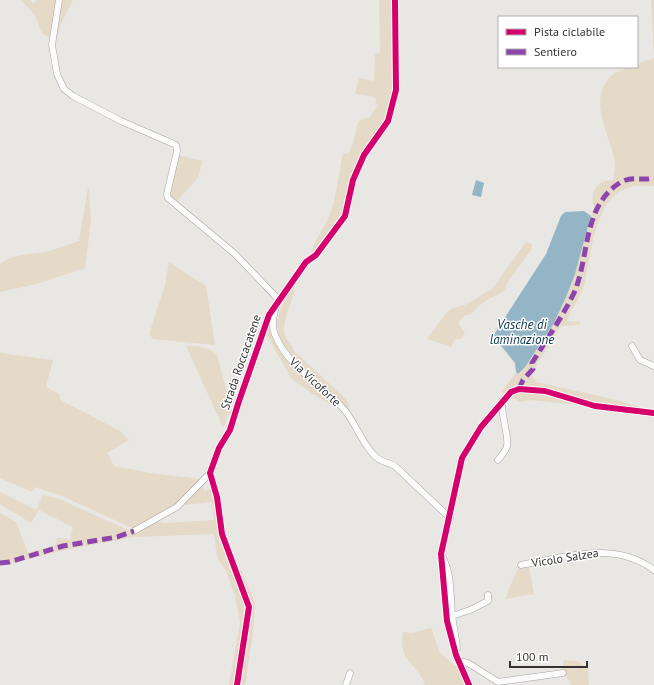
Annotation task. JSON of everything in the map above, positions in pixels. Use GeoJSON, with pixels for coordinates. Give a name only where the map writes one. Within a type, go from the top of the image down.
{"type":"FeatureCollection","features":[{"type":"Feature","properties":{"kind":"street"},"geometry":{"type":"LineString","coordinates":[[59,0],[52,45],[59,79],[64,89],[73,96],[106,114],[176,145],[177,151],[167,194],[168,198],[236,254],[278,299]]}},
{"type":"Feature","properties":{"kind":"street","name":"Strada Roccacatene"},"geometry":{"type":"LineString","coordinates":[[134,531],[177,507],[210,473],[219,448],[230,430],[263,330],[278,299],[306,262],[316,255],[345,216],[353,180],[364,155],[388,121],[396,90],[395,0]]}},
{"type":"Feature","properties":{"kind":"street","name":"Via Vicoforte"},"geometry":{"type":"LineString","coordinates":[[278,299],[273,327],[274,334],[284,352],[295,365],[342,407],[358,428],[366,446],[375,456],[380,461],[396,467],[450,518]]}},
{"type":"Feature","properties":{"kind":"street"},"geometry":{"type":"LineString","coordinates":[[632,346],[640,360],[654,366]]}},
{"type":"Feature","properties":{"kind":"street"},"geometry":{"type":"LineString","coordinates":[[469,685],[456,655],[447,621],[441,554],[462,458],[481,427],[511,392],[519,389],[545,391],[595,406],[654,413]]}},
{"type":"Feature","properties":{"kind":"street"},"geometry":{"type":"LineString","coordinates":[[498,460],[506,448],[501,413],[502,401]]}},
{"type":"Feature","properties":{"kind":"street"},"geometry":{"type":"LineString","coordinates":[[210,473],[217,497],[222,534],[249,607],[237,685]]}},
{"type":"Feature","properties":{"kind":"street","name":"Vicolo Salzea"},"geometry":{"type":"LineString","coordinates":[[521,565],[584,553],[602,552],[632,557],[642,561],[654,570]]}},
{"type":"Feature","properties":{"kind":"street"},"geometry":{"type":"LineString","coordinates":[[441,554],[448,567],[452,616],[458,650],[456,655]]}},
{"type":"Feature","properties":{"kind":"street"},"geometry":{"type":"LineString","coordinates":[[452,616],[470,610],[488,601],[488,594]]}},
{"type":"Feature","properties":{"kind":"street"},"geometry":{"type":"LineString","coordinates":[[459,661],[468,663],[499,683],[516,682],[564,673]]}},
{"type":"Feature","properties":{"kind":"street"},"geometry":{"type":"LineString","coordinates":[[346,685],[350,673]]}},
{"type":"Feature","properties":{"kind":"shaded area"},"geometry":{"type":"Polygon","coordinates":[[[22,0],[30,0],[33,4],[37,0],[73,0],[60,26],[57,38],[43,34],[34,15],[22,0]]]}},
{"type":"Feature","properties":{"kind":"shaded area"},"geometry":{"type":"Polygon","coordinates":[[[379,0],[392,0],[393,79],[389,112],[385,122],[360,157],[344,215],[311,257],[316,240],[328,219],[332,207],[343,153],[348,154],[359,121],[370,117],[377,106],[375,97],[355,94],[359,78],[374,81],[375,54],[380,53],[379,0]]]}},
{"type":"Feature","properties":{"kind":"shaded area"},"geometry":{"type":"Polygon","coordinates":[[[651,0],[654,0],[654,58],[651,0]]]}},
{"type":"Feature","properties":{"kind":"shaded area"},"geometry":{"type":"Polygon","coordinates":[[[654,58],[654,186],[630,187],[618,193],[608,202],[601,214],[596,228],[584,285],[567,321],[580,322],[580,325],[561,326],[531,374],[537,382],[616,400],[651,410],[595,404],[529,388],[507,395],[502,392],[516,372],[518,374],[575,274],[594,207],[594,191],[599,184],[613,180],[615,162],[600,108],[600,98],[603,88],[609,78],[615,73],[630,68],[638,68],[638,64],[654,58]]]}},
{"type":"Feature","properties":{"kind":"shaded area"},"geometry":{"type":"Polygon","coordinates":[[[177,155],[202,161],[198,178],[176,202],[169,196],[177,155]]]}},
{"type":"Feature","properties":{"kind":"shaded area"},"geometry":{"type":"Polygon","coordinates":[[[88,188],[91,221],[85,268],[37,284],[0,292],[0,265],[5,261],[16,256],[49,251],[79,241],[88,188]]]}},
{"type":"Feature","properties":{"kind":"shaded area"},"geometry":{"type":"Polygon","coordinates":[[[526,242],[532,244],[531,250],[507,283],[504,290],[498,295],[482,303],[470,315],[465,315],[458,322],[465,333],[461,339],[455,339],[451,347],[427,339],[446,313],[453,308],[465,305],[492,289],[526,242]]]}},
{"type":"Feature","properties":{"kind":"shaded area"},"geometry":{"type":"Polygon","coordinates":[[[169,262],[206,286],[215,345],[153,339],[149,334],[165,285],[169,262]]]}},
{"type":"Feature","properties":{"kind":"shaded area"},"geometry":{"type":"Polygon","coordinates":[[[290,287],[295,291],[285,320],[284,332],[286,338],[294,351],[347,400],[350,412],[287,352],[282,342],[277,326],[278,319],[290,287]]]}},
{"type":"Feature","properties":{"kind":"shaded area"},"geometry":{"type":"Polygon","coordinates":[[[271,316],[276,341],[339,406],[335,407],[311,393],[291,378],[264,330],[271,316]]]}},
{"type":"Feature","properties":{"kind":"shaded area"},"geometry":{"type":"Polygon","coordinates":[[[186,346],[206,348],[217,355],[232,412],[227,416],[223,427],[186,346]]]}},
{"type":"Feature","properties":{"kind":"shaded area"},"geometry":{"type":"Polygon","coordinates":[[[0,353],[53,360],[46,387],[59,394],[61,400],[120,431],[129,440],[107,453],[114,466],[150,473],[200,479],[176,505],[151,520],[166,523],[214,520],[212,502],[184,505],[201,485],[205,491],[212,488],[221,534],[240,592],[247,607],[234,685],[229,685],[240,623],[235,596],[226,571],[217,557],[214,534],[134,537],[65,550],[0,566],[0,513],[16,522],[28,553],[55,545],[58,537],[70,540],[73,527],[39,510],[31,523],[0,504],[0,492],[36,510],[43,495],[59,499],[128,530],[132,528],[60,495],[34,487],[32,492],[0,478],[0,353]]]}},
{"type":"Feature","properties":{"kind":"shaded area"},"geometry":{"type":"Polygon","coordinates":[[[519,391],[545,393],[587,406],[530,400],[520,402],[509,396],[519,391]]]}},
{"type":"Feature","properties":{"kind":"shaded area"},"geometry":{"type":"Polygon","coordinates":[[[226,538],[255,602],[253,633],[245,685],[238,685],[251,613],[226,538]]]}},
{"type":"Feature","properties":{"kind":"shaded area"},"geometry":{"type":"Polygon","coordinates":[[[529,567],[534,594],[505,599],[517,570],[529,567]]]}},
{"type":"Feature","properties":{"kind":"shaded area"},"geometry":{"type":"Polygon","coordinates":[[[431,628],[440,653],[460,670],[466,685],[425,685],[422,677],[409,662],[403,650],[403,632],[412,633],[431,628]]]}},
{"type":"Feature","properties":{"kind":"shaded area"},"geometry":{"type":"Polygon","coordinates":[[[565,660],[577,661],[588,668],[589,685],[571,685],[565,673],[563,662],[565,660]]]}},
{"type":"Feature","properties":{"kind":"water"},"geometry":{"type":"Polygon","coordinates":[[[476,180],[484,183],[481,197],[472,195],[476,180]]]}},
{"type":"Feature","properties":{"kind":"water","name":"Vasche di laminazione"},"geometry":{"type":"Polygon","coordinates":[[[584,211],[591,216],[575,274],[566,297],[554,323],[525,367],[518,374],[516,372],[515,363],[493,336],[546,254],[561,216],[565,212],[584,211]]]}},
{"type":"Feature","properties":{"kind":"marked path"},"geometry":{"type":"LineString","coordinates":[[519,389],[523,380],[533,369],[532,363],[574,293],[579,279],[593,218],[599,204],[608,192],[625,180],[654,178]]}},
{"type":"Feature","properties":{"kind":"marked path"},"geometry":{"type":"LineString","coordinates":[[0,563],[9,562],[63,546],[117,537],[134,531]]}},
{"type":"Feature","properties":{"kind":"cycle path"},"geometry":{"type":"LineString","coordinates":[[237,685],[249,607],[222,534],[217,497],[210,473],[219,448],[230,430],[269,315],[306,262],[316,255],[345,216],[353,180],[364,155],[388,121],[396,90],[395,0]]}},
{"type":"Feature","properties":{"kind":"cycle path"},"geometry":{"type":"LineString","coordinates":[[469,685],[456,655],[447,621],[441,554],[462,458],[481,427],[511,392],[519,389],[545,391],[595,406],[654,413]]}}]}
